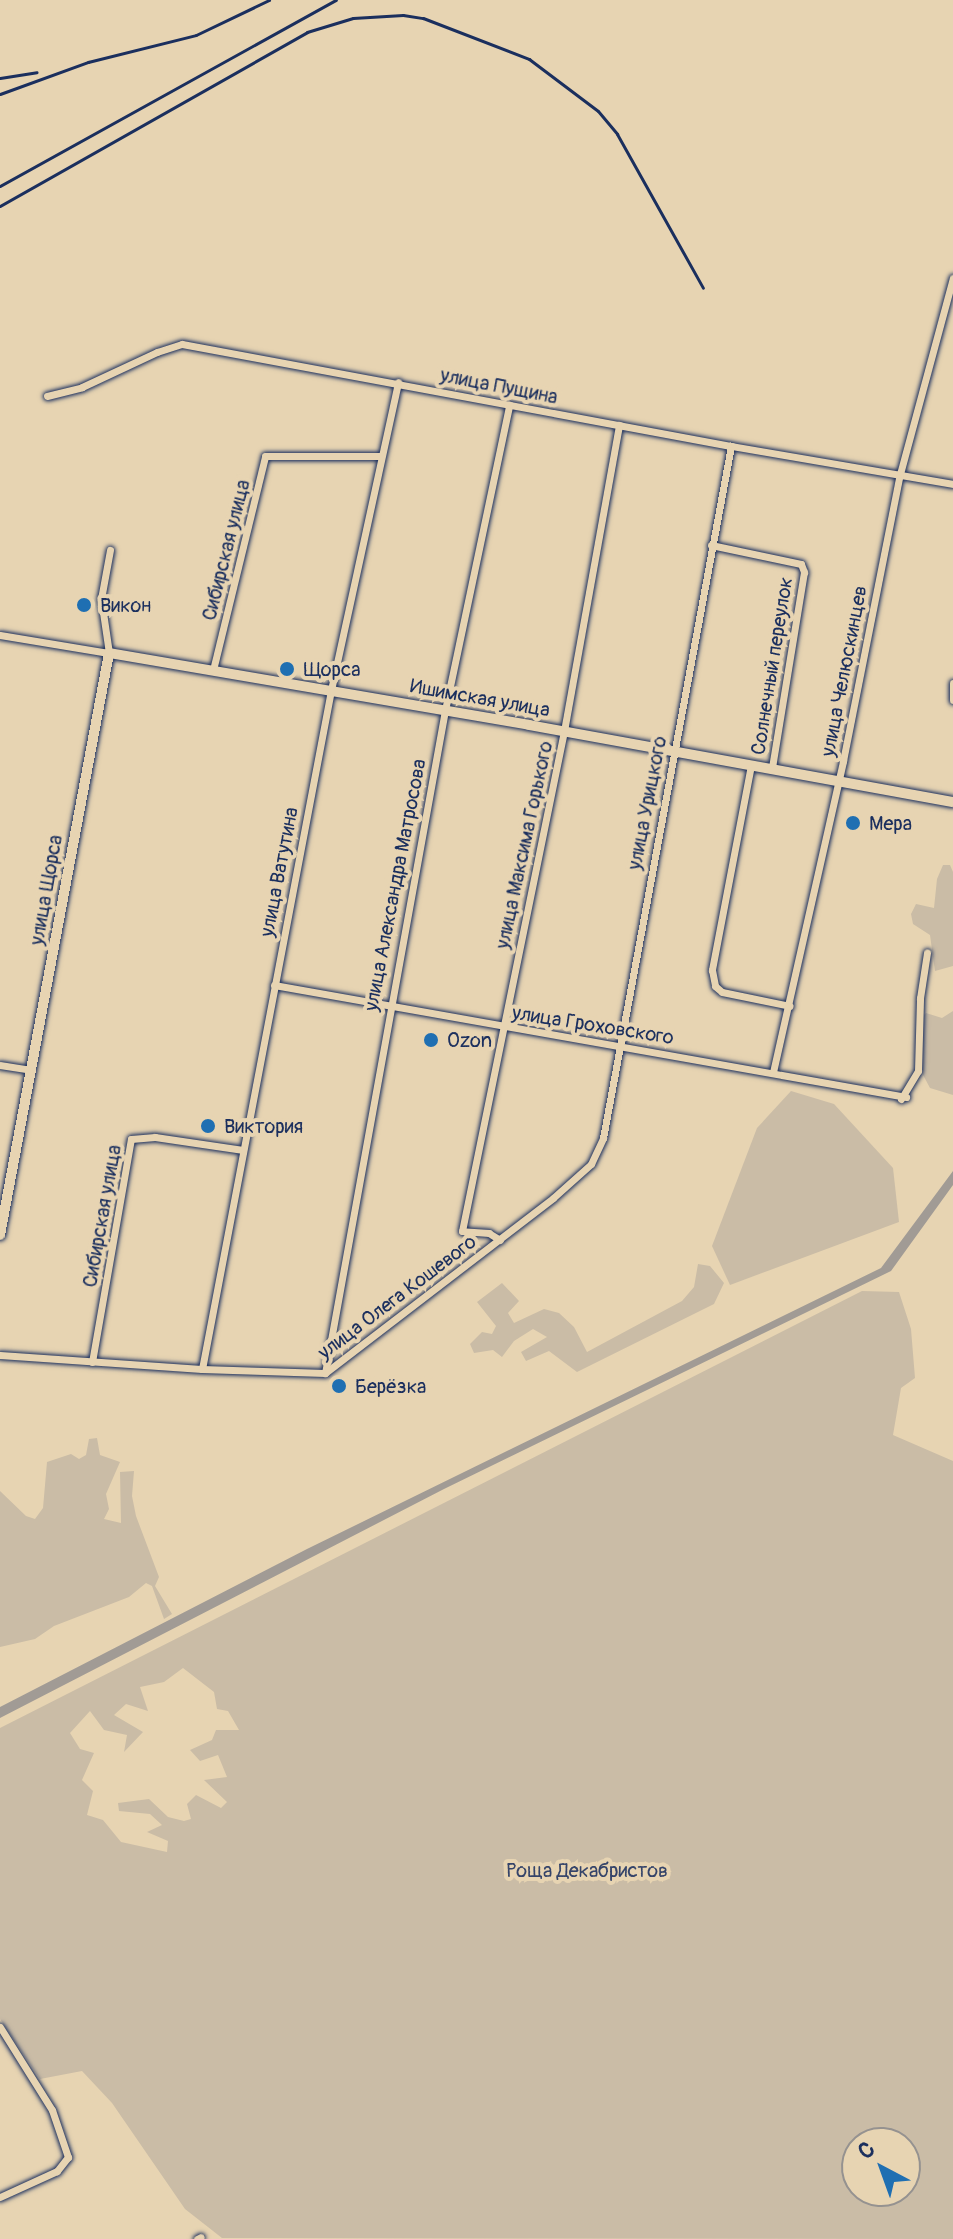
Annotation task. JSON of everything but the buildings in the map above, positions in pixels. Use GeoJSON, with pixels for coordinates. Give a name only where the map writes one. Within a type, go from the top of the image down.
{"type":"FeatureCollection","features":[{"type":"Feature","properties":{"kind":"main road","name":"Ишимская улица"},"geometry":{"type":"LineString","coordinates":[[109,653],[673,750],[953,802]]}},
{"type":"Feature","properties":{"kind":"main road","name":"улица Щорса"},"geometry":{"type":"LineString","coordinates":[[0,1235],[109,653]]}},
{"type":"Feature","properties":{"kind":"street","name":"улица Челюскинцев"},"geometry":{"type":"LineString","coordinates":[[773,1072],[838,781],[900,474],[953,278]]}},
{"type":"Feature","properties":{"kind":"street","name":"улица Пущина"},"geometry":{"type":"LineString","coordinates":[[47,396],[82,387],[157,352],[182,344],[953,484]]}},
{"type":"Feature","properties":{"kind":"street","name":"улица Ватутина"},"geometry":{"type":"LineString","coordinates":[[202,1369],[331,690],[379,456],[398,382]]}},
{"type":"Feature","properties":{"kind":"street","name":"улица Александра Матросова"},"geometry":{"type":"LineString","coordinates":[[325,1373],[388,1007],[445,710],[509,405]]}},
{"type":"Feature","properties":{"kind":"street","name":"улица Максима Горького"},"geometry":{"type":"LineString","coordinates":[[500,1240],[489,1233],[462,1231],[564,731],[619,425]]}},
{"type":"Feature","properties":{"kind":"street","name":"улица Урицкого"},"geometry":{"type":"LineString","coordinates":[[591,1164],[603,1138],[731,446]]}},
{"type":"Feature","properties":{"kind":"street","name":"Сибирская улица"},"geometry":{"type":"LineString","coordinates":[[213,670],[265,456],[379,456]]}},
{"type":"Feature","properties":{"kind":"street","name":"Солнечный переулок"},"geometry":{"type":"LineString","coordinates":[[711,545],[801,564],[804,572],[772,768]]}},
{"type":"Feature","properties":{"kind":"street","name":"улица Щорса"},"geometry":{"type":"LineString","coordinates":[[109,653],[101,599],[110,550]]}},
{"type":"Feature","properties":{"kind":"street","name":"Ишимская улица"},"geometry":{"type":"LineString","coordinates":[[0,635],[109,653]]}},
{"type":"Feature","properties":{"kind":"street"},"geometry":{"type":"LineString","coordinates":[[953,683],[953,700]]}},
{"type":"Feature","properties":{"kind":"street"},"geometry":{"type":"LineString","coordinates":[[751,765],[712,970],[715,986],[722,992],[790,1006]]}},
{"type":"Feature","properties":{"kind":"street","name":"улица Гроховского"},"geometry":{"type":"LineString","coordinates":[[274,985],[773,1072],[904,1098],[918,1071],[920,998],[927,953]]}},
{"type":"Feature","properties":{"kind":"street"},"geometry":{"type":"LineString","coordinates":[[0,1065],[31,1070]]}},
{"type":"Feature","properties":{"kind":"street","name":"Сибирская улица"},"geometry":{"type":"LineString","coordinates":[[92,1362],[131,1139],[155,1137],[243,1150]]}},
{"type":"Feature","properties":{"kind":"street","name":"улица Олега Кошевого"},"geometry":{"type":"LineString","coordinates":[[0,1355],[202,1369],[325,1373],[500,1240],[591,1164]]}},
{"type":"Feature","properties":{"kind":"street"},"geometry":{"type":"LineString","coordinates":[[0,2027],[52,2110],[68,2157],[57,2171],[0,2197]]}},
{"type":"Feature","properties":{"kind":"green space"},"geometry":{"type":"Polygon","coordinates":[[[943,865],[950,865],[953,872],[953,966],[935,971],[930,935],[913,924],[911,914],[916,904],[934,908],[937,879],[943,865]]]}},
{"type":"Feature","properties":{"kind":"green space"},"geometry":{"type":"Polygon","coordinates":[[[953,1011],[953,1095],[930,1088],[922,1073],[922,1017],[926,1013],[942,1018],[953,1011]]]}},
{"type":"Feature","properties":{"kind":"green space"},"geometry":{"type":"Polygon","coordinates":[[[791,1091],[834,1104],[893,1168],[899,1222],[730,1285],[712,1246],[757,1128],[791,1091]]]}},
{"type":"Feature","properties":{"kind":"green space"},"geometry":{"type":"Polygon","coordinates":[[[698,1264],[710,1266],[724,1283],[714,1304],[577,1372],[549,1351],[526,1361],[521,1352],[547,1337],[533,1329],[514,1341],[502,1357],[493,1350],[474,1353],[470,1344],[482,1332],[492,1334],[496,1326],[477,1302],[502,1283],[519,1301],[508,1313],[514,1323],[544,1309],[559,1313],[574,1327],[587,1352],[682,1301],[694,1287],[698,1264]]]}},
{"type":"Feature","properties":{"kind":"green space","name":"Роща Декабристов"},"geometry":{"type":"Polygon","coordinates":[[[862,1291],[899,1292],[911,1329],[915,1378],[901,1388],[893,1435],[953,1461],[953,2239],[222,2238],[185,2209],[112,2103],[82,2071],[40,2079],[0,2019],[0,1728],[862,1291]],[[183,1668],[164,1682],[140,1687],[148,1711],[126,1704],[114,1715],[143,1732],[124,1752],[127,1735],[104,1730],[90,1711],[70,1733],[80,1749],[94,1753],[82,1780],[93,1791],[87,1815],[103,1820],[121,1842],[167,1852],[168,1841],[147,1832],[162,1825],[150,1814],[119,1811],[118,1803],[149,1799],[168,1817],[184,1821],[191,1819],[187,1804],[196,1795],[221,1808],[227,1802],[204,1780],[227,1777],[218,1755],[200,1761],[190,1750],[212,1740],[216,1730],[239,1730],[228,1711],[217,1709],[214,1692],[183,1668]]]}},
{"type":"Feature","properties":{"kind":"green space"},"geometry":{"type":"Polygon","coordinates":[[[97,1438],[100,1455],[120,1462],[106,1494],[109,1509],[104,1519],[121,1523],[120,1472],[134,1471],[132,1496],[136,1516],[159,1577],[155,1586],[172,1614],[164,1619],[152,1586],[146,1583],[129,1597],[54,1626],[35,1639],[0,1647],[0,1491],[26,1516],[35,1519],[43,1508],[47,1462],[71,1454],[79,1459],[86,1455],[89,1439],[97,1438]]]}},
{"type":"Feature","properties":{"kind":"shaded area"},"geometry":{"type":"Polygon","coordinates":[[[953,1171],[953,1185],[891,1271],[444,1489],[0,1718],[0,1707],[307,1549],[881,1268],[953,1171]]]}},
{"type":"Feature","properties":{"kind":"railway"},"geometry":{"type":"LineString","coordinates":[[0,94],[88,62],[196,35],[269,0]]}},
{"type":"Feature","properties":{"kind":"railway"},"geometry":{"type":"LineString","coordinates":[[0,186],[336,0]]}},
{"type":"Feature","properties":{"kind":"railway"},"geometry":{"type":"LineString","coordinates":[[0,206],[307,32],[353,18],[403,15],[423,18],[529,59],[598,111],[617,134],[703,288]]}},
{"type":"Feature","properties":{"kind":"railway"},"geometry":{"type":"LineString","coordinates":[[0,78],[37,72]]}},
{"type":"Feature","properties":{"kind":"place","name":"Викон"},"geometry":{"type":"Point","coordinates":[84,605]}},
{"type":"Feature","properties":{"kind":"place","name":"Щорса"},"geometry":{"type":"Point","coordinates":[287,669]}},
{"type":"Feature","properties":{"kind":"place","name":"Мера"},"geometry":{"type":"Point","coordinates":[853,823]}},
{"type":"Feature","properties":{"kind":"place","name":"Ozon"},"geometry":{"type":"Point","coordinates":[431,1040]}},
{"type":"Feature","properties":{"kind":"place","name":"Виктория"},"geometry":{"type":"Point","coordinates":[208,1126]}},
{"type":"Feature","properties":{"kind":"place","name":"Берёзка"},"geometry":{"type":"Point","coordinates":[339,1386]}}]}
